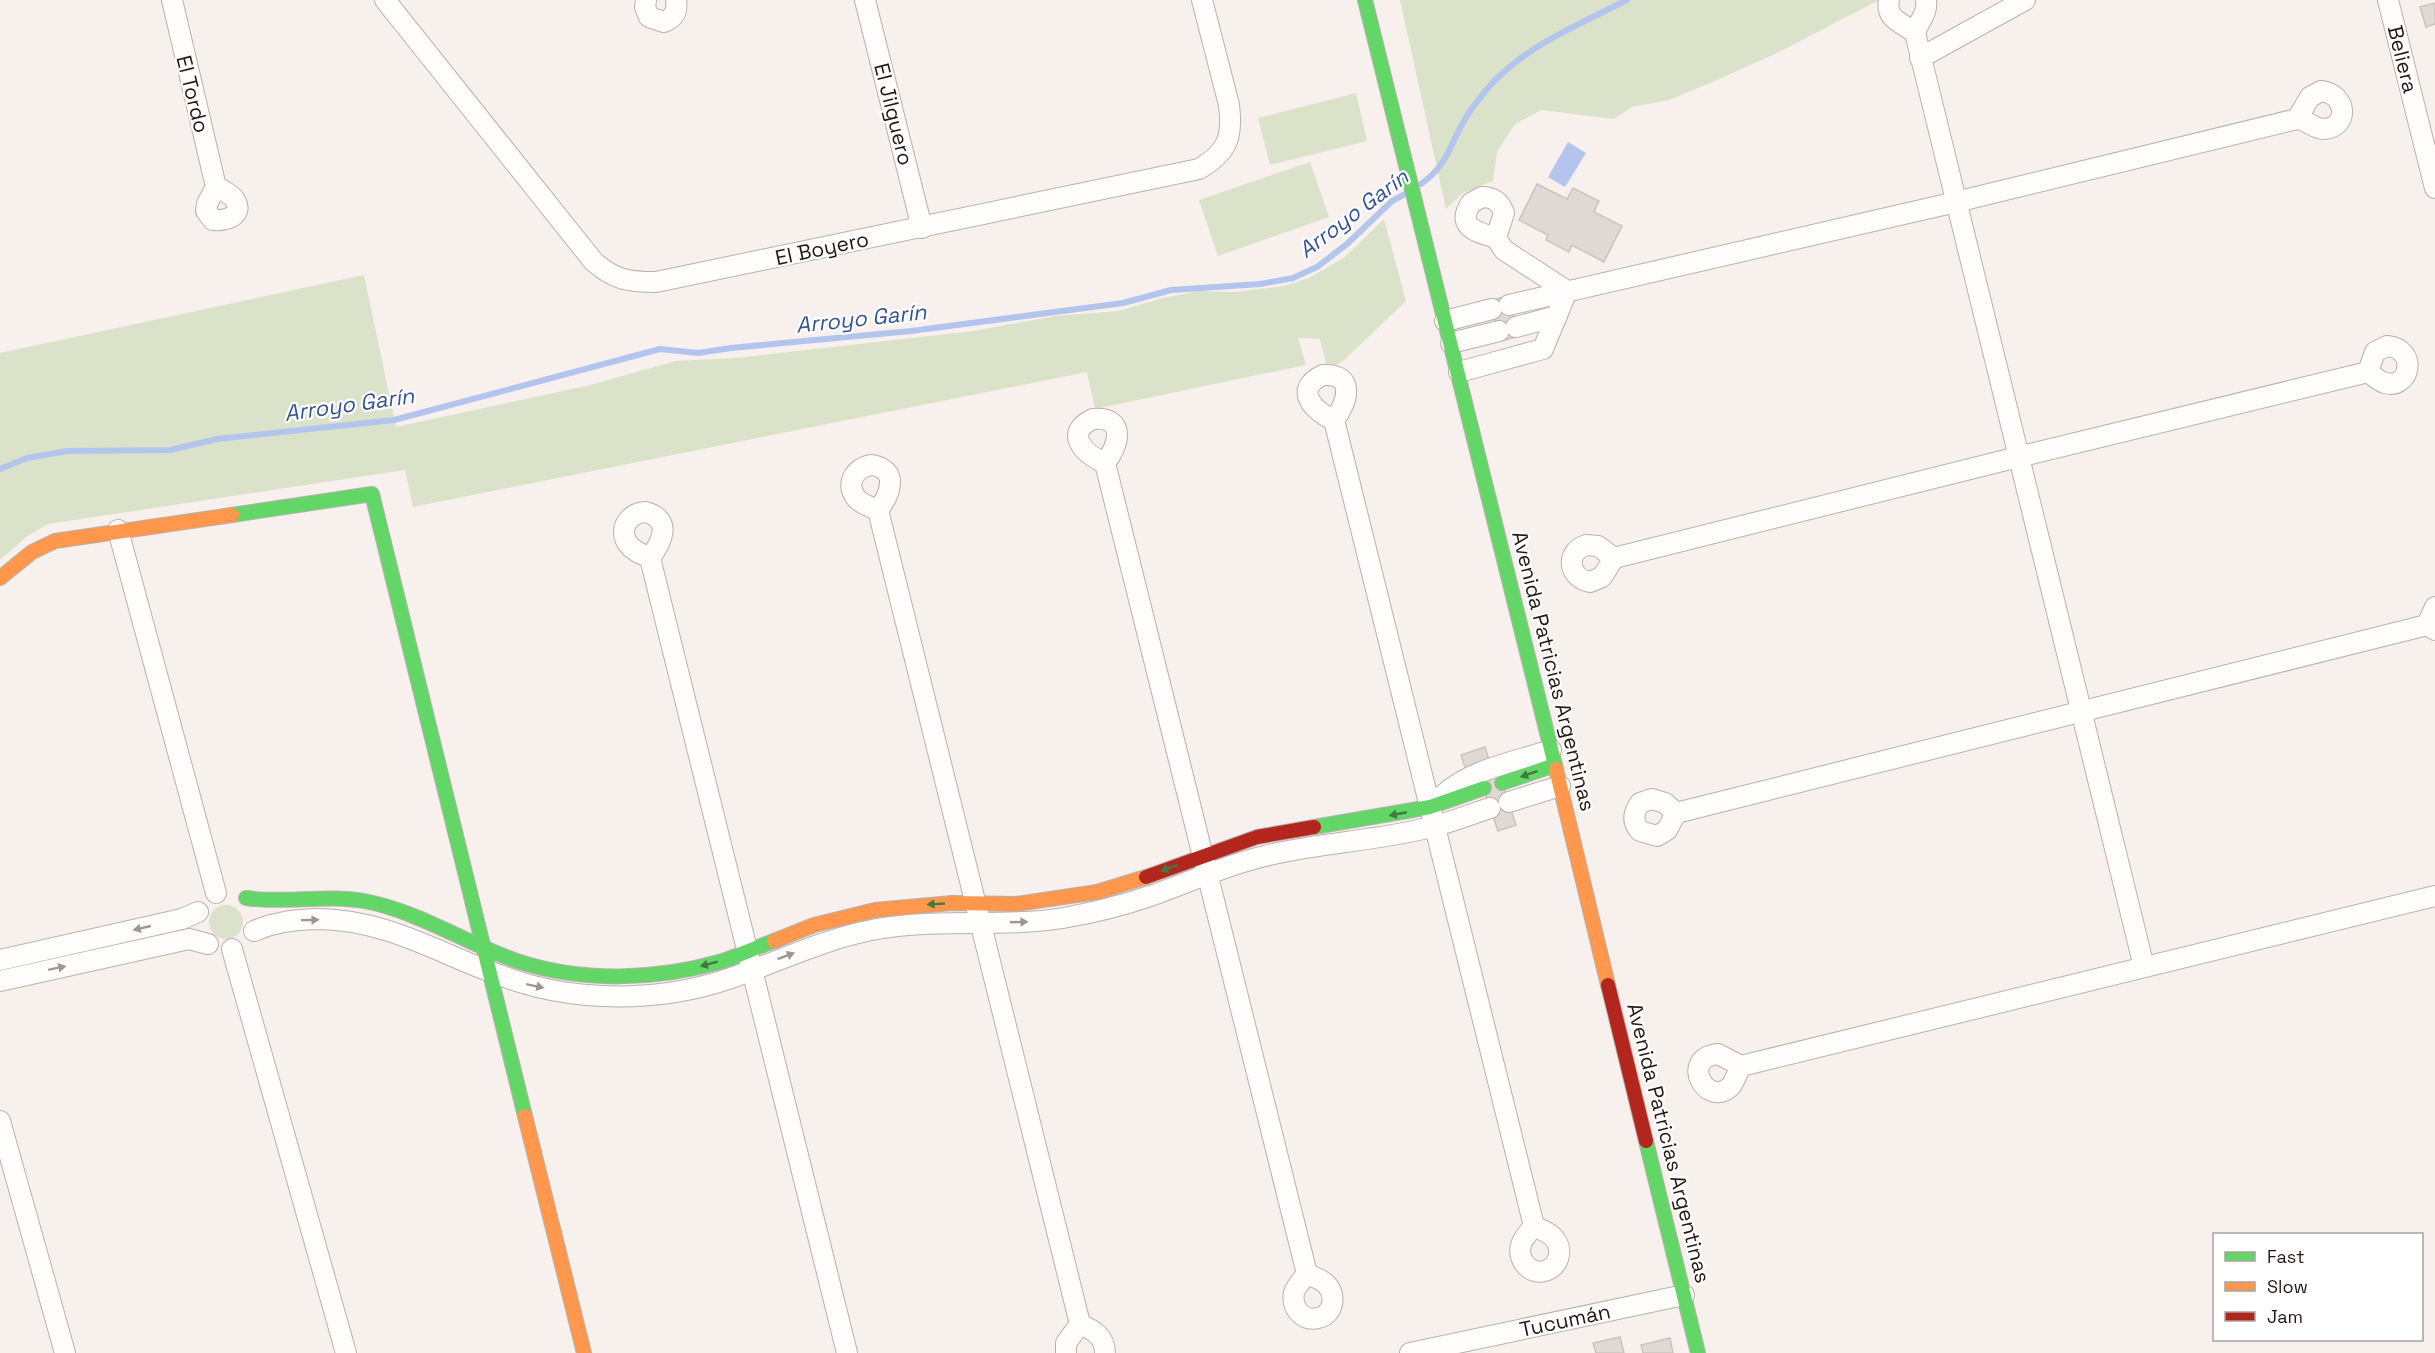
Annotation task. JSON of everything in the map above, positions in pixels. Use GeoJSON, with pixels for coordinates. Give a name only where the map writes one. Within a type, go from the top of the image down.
{"type":"FeatureCollection","features":[{"type":"Feature","properties":{"kind":"street","name":"El Tordo"},"geometry":{"type":"LineString","coordinates":[[172,0],[216,187]]}},
{"type":"Feature","properties":{"kind":"street","name":"El Boyero"},"geometry":{"type":"LineString","coordinates":[[385,0],[594,262],[609,275],[631,282],[656,282],[1199,169],[1215,160],[1225,147],[1231,132],[1228,105],[1202,0]]}},
{"type":"Feature","properties":{"kind":"street"},"geometry":{"type":"LineString","coordinates":[[646,0],[646,12],[649,17],[664,22],[673,16],[678,0]]}},
{"type":"Feature","properties":{"kind":"street","name":"El Jilguero"},"geometry":{"type":"LineString","coordinates":[[865,0],[922,228]]}},
{"type":"Feature","properties":{"kind":"street","name":"Avenida Patricias Argentinas"},"geometry":{"type":"LineString","coordinates":[[1365,0],[1459,372],[1698,1353]]}},
{"type":"Feature","properties":{"kind":"street"},"geometry":{"type":"LineString","coordinates":[[1889,0],[1888,9],[1894,20],[1906,25],[1915,33]]}},
{"type":"Feature","properties":{"kind":"street"},"geometry":{"type":"LineString","coordinates":[[1926,0],[1926,12],[1918,22],[1915,33],[1920,58],[2144,967]]}},
{"type":"Feature","properties":{"kind":"street"},"geometry":{"type":"LineString","coordinates":[[1920,58],[2025,0]]}},
{"type":"Feature","properties":{"kind":"street","name":"Beliera"},"geometry":{"type":"LineString","coordinates":[[2388,0],[2435,188]]}},
{"type":"Feature","properties":{"kind":"street"},"geometry":{"type":"LineString","coordinates":[[1445,321],[2297,119]]}},
{"type":"Feature","properties":{"kind":"street"},"geometry":{"type":"LineString","coordinates":[[1496,238],[1504,250],[1567,291]]}},
{"type":"Feature","properties":{"kind":"street"},"geometry":{"type":"LineString","coordinates":[[1459,372],[1543,349],[1567,291]]}},
{"type":"Feature","properties":{"kind":"street"},"geometry":{"type":"LineString","coordinates":[[1451,343],[1557,316]]}},
{"type":"Feature","properties":{"kind":"street"},"geometry":{"type":"LineString","coordinates":[[1614,558],[2368,372]]}},
{"type":"Feature","properties":{"kind":"street"},"geometry":{"type":"LineString","coordinates":[[1334,420],[1534,1226]]}},
{"type":"Feature","properties":{"kind":"street"},"geometry":{"type":"LineString","coordinates":[[1105,463],[1307,1274]]}},
{"type":"Feature","properties":{"kind":"street"},"geometry":{"type":"LineString","coordinates":[[0,578],[40,546],[118,530],[372,494],[584,1353]]}},
{"type":"Feature","properties":{"kind":"street"},"geometry":{"type":"LineString","coordinates":[[878,510],[1080,1324],[1100,1336],[1105,1345],[1105,1353]]}},
{"type":"Feature","properties":{"kind":"street"},"geometry":{"type":"LineString","coordinates":[[118,530],[216,893]]}},
{"type":"Feature","properties":{"kind":"street"},"geometry":{"type":"LineString","coordinates":[[650,558],[847,1353]]}},
{"type":"Feature","properties":{"kind":"street"},"geometry":{"type":"LineString","coordinates":[[1676,813],[2082,712],[2432,621]]}},
{"type":"Feature","properties":{"kind":"street"},"geometry":{"type":"LineString","coordinates":[[1502,783],[1553,757]]}},
{"type":"Feature","properties":{"kind":"street"},"geometry":{"type":"LineString","coordinates":[[1433,817],[1455,784],[1478,773],[1553,757]]}},
{"type":"Feature","properties":{"kind":"street"},"geometry":{"type":"LineString","coordinates":[[208,944],[197,926],[198,912],[205,900],[216,893],[232,892],[246,898],[264,901],[334,898],[363,901],[399,911],[528,964],[575,975],[633,977],[686,970],[725,960],[814,925],[874,910],[976,903],[1016,904],[1097,892],[1205,866],[1499,805],[1560,786]]}},
{"type":"Feature","properties":{"kind":"street"},"geometry":{"type":"LineString","coordinates":[[1433,817],[1484,788]]}},
{"type":"Feature","properties":{"kind":"street"},"geometry":{"type":"LineString","coordinates":[[0,981],[189,939],[216,948],[232,949],[245,943],[254,931],[270,923],[287,920],[345,919],[394,932],[522,983],[581,995],[610,997],[663,993],[699,987],[849,935],[914,925],[1020,922],[1101,911],[1147,897],[1205,866]]}},
{"type":"Feature","properties":{"kind":"street"},"geometry":{"type":"LineString","coordinates":[[1741,1066],[2435,896]]}},
{"type":"Feature","properties":{"kind":"street"},"geometry":{"type":"LineString","coordinates":[[246,898],[256,917],[254,931]]}},
{"type":"Feature","properties":{"kind":"street"},"geometry":{"type":"LineString","coordinates":[[0,960],[182,919],[198,912]]}},
{"type":"Feature","properties":{"kind":"street"},"geometry":{"type":"LineString","coordinates":[[232,949],[345,1353]]}},
{"type":"Feature","properties":{"kind":"street"},"geometry":{"type":"LineString","coordinates":[[0,1121],[65,1353]]}},
{"type":"Feature","properties":{"kind":"street","name":"Tucumán"},"geometry":{"type":"LineString","coordinates":[[1410,1353],[1438,1350],[1684,1295]]}},
{"type":"Feature","properties":{"kind":"street"},"geometry":{"type":"LineString","coordinates":[[1066,1353],[1066,1343],[1080,1324]]}},
{"type":"Feature","properties":{"kind":"green space"},"geometry":{"type":"Polygon","coordinates":[[[1400,0],[1879,0],[1777,53],[1724,77],[1669,100],[1632,107],[1614,119],[1541,110],[1515,124],[1497,152],[1493,181],[1463,193],[1446,209],[1400,0]]]}},
{"type":"Feature","properties":{"kind":"green space"},"geometry":{"type":"Polygon","coordinates":[[[1356,93],[1367,141],[1270,165],[1258,118],[1356,93]]]}},
{"type":"Feature","properties":{"kind":"green space"},"geometry":{"type":"Polygon","coordinates":[[[1310,162],[1329,217],[1218,256],[1199,200],[1310,162]]]}},
{"type":"Feature","properties":{"kind":"green space"},"geometry":{"type":"Polygon","coordinates":[[[1384,219],[1406,301],[1335,366],[1326,364],[1320,339],[1298,338],[1306,365],[1095,409],[1087,372],[413,507],[405,470],[48,524],[26,537],[0,560],[0,353],[364,275],[396,427],[590,385],[676,361],[736,358],[974,331],[1055,316],[1119,311],[1159,299],[1198,291],[1235,292],[1284,286],[1309,278],[1345,257],[1384,219]]]}},
{"type":"Feature","properties":{"kind":"green space"},"geometry":{"type":"Polygon","coordinates":[[[226,905],[238,910],[243,922],[238,934],[226,939],[214,934],[209,922],[214,910],[226,905]]]}},
{"type":"Feature","properties":{"kind":"water"},"geometry":{"type":"Polygon","coordinates":[[[1568,142],[1586,153],[1565,187],[1548,177],[1568,142]]]}},
{"type":"Feature","properties":{"kind":"building"},"geometry":{"type":"Polygon","coordinates":[[[2435,3],[2435,24],[2426,27],[2420,7],[2435,3]]]}},
{"type":"Feature","properties":{"kind":"building"},"geometry":{"type":"Polygon","coordinates":[[[1537,184],[1567,199],[1573,188],[1599,201],[1594,212],[1622,226],[1604,262],[1572,245],[1569,252],[1546,240],[1548,235],[1519,220],[1537,184]]]}},
{"type":"Feature","properties":{"kind":"building"},"geometry":{"type":"Polygon","coordinates":[[[1507,296],[1519,336],[1501,341],[1489,301],[1507,296]]]}},
{"type":"Feature","properties":{"kind":"building"},"geometry":{"type":"Polygon","coordinates":[[[1485,747],[1490,763],[1466,771],[1461,755],[1485,747]]]}},
{"type":"Feature","properties":{"kind":"building"},"geometry":{"type":"Polygon","coordinates":[[[1500,775],[1516,825],[1498,831],[1481,781],[1500,775]]]}},
{"type":"Feature","properties":{"kind":"building"},"geometry":{"type":"Polygon","coordinates":[[[1620,1337],[1624,1353],[1596,1353],[1593,1343],[1620,1337]]]}},
{"type":"Feature","properties":{"kind":"building"},"geometry":{"type":"Polygon","coordinates":[[[1670,1338],[1673,1353],[1643,1353],[1641,1345],[1670,1338]]]}},
{"type":"Feature","properties":{"kind":"waterway","name":"Arroyo Garín"},"geometry":{"type":"LineString","coordinates":[[1421,184],[1443,162],[1469,112],[1502,73],[1535,48],[1627,0]]}},
{"type":"Feature","properties":{"kind":"waterway","name":"Arroyo Garín"},"geometry":{"type":"LineString","coordinates":[[0,469],[27,458],[67,451],[170,450],[217,439],[394,420],[660,349],[698,353],[911,331],[1123,303],[1171,290],[1260,284],[1293,278],[1317,267],[1347,244],[1392,201],[1407,193]]}},
{"type":"Feature","properties":{"kind":"traffic: fast"},"geometry":{"type":"LineString","coordinates":[[1365,0],[1556,769]]}},
{"type":"Feature","properties":{"kind":"traffic: fast"},"geometry":{"type":"LineString","coordinates":[[232,515],[372,494],[525,1116]]}},
{"type":"Feature","properties":{"kind":"traffic: fast"},"geometry":{"type":"LineString","coordinates":[[1502,783],[1555,765]]}},
{"type":"Feature","properties":{"kind":"traffic: fast"},"geometry":{"type":"LineString","coordinates":[[1314,827],[1430,807],[1484,788]]}},
{"type":"Feature","properties":{"kind":"traffic: fast"},"geometry":{"type":"LineString","coordinates":[[246,898],[261,900],[335,898],[364,901],[403,912],[517,961],[542,968],[594,976],[646,975],[698,967],[723,961],[774,941]]}},
{"type":"Feature","properties":{"kind":"traffic: fast"},"geometry":{"type":"LineString","coordinates":[[1646,1141],[1698,1353]]}},
{"type":"Feature","properties":{"kind":"traffic: slow"},"geometry":{"type":"LineString","coordinates":[[0,578],[32,552],[55,541],[232,515]]}},
{"type":"Feature","properties":{"kind":"traffic: slow"},"geometry":{"type":"LineString","coordinates":[[1556,769],[1608,985]]}},
{"type":"Feature","properties":{"kind":"traffic: slow"},"geometry":{"type":"LineString","coordinates":[[774,941],[814,925],[875,910],[952,903],[1016,904],[1097,892],[1146,877]]}},
{"type":"Feature","properties":{"kind":"traffic: slow"},"geometry":{"type":"LineString","coordinates":[[525,1116],[584,1353]]}},
{"type":"Feature","properties":{"kind":"traffic: jam"},"geometry":{"type":"LineString","coordinates":[[1146,877],[1257,837],[1314,827]]}},
{"type":"Feature","properties":{"kind":"traffic: jam"},"geometry":{"type":"LineString","coordinates":[[1608,985],[1646,1141]]}}]}
